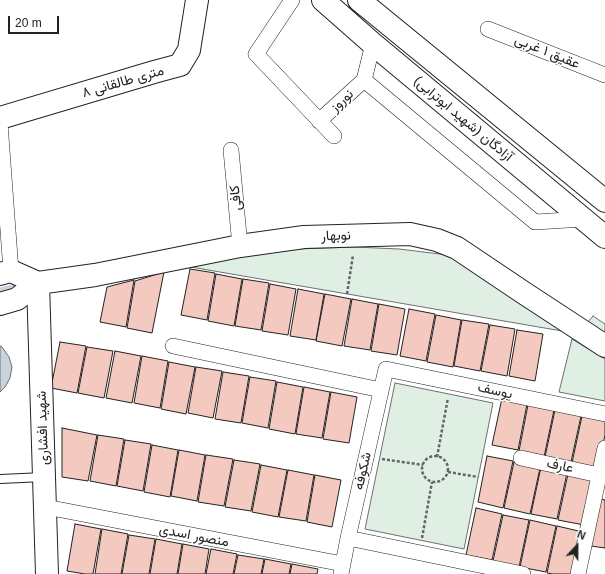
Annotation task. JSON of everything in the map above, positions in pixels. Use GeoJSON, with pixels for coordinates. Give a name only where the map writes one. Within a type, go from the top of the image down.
{"type":"FeatureCollection","features":[{"type":"Feature","properties":{"kind":"street","name":"۸ متری طالقانی"},"geometry":{"type":"LineString","coordinates":[[0,118],[180,65],[189,50],[197,0]]}},
{"type":"Feature","properties":{"kind":"street"},"geometry":{"type":"LineString","coordinates":[[292,0],[256,54],[334,136]]}},
{"type":"Feature","properties":{"kind":"street","name":"آزادگان (شهید ابوترابی)"},"geometry":{"type":"LineString","coordinates":[[323,0],[373,44],[605,236]]}},
{"type":"Feature","properties":{"kind":"street","name":"آزادگان (شهید ابوترابی)"},"geometry":{"type":"LineString","coordinates":[[358,0],[605,201]]}},
{"type":"Feature","properties":{"kind":"street","name":"عقیق ۱ غربی"},"geometry":{"type":"LineString","coordinates":[[488,29],[605,75]]}},
{"type":"Feature","properties":{"kind":"street"},"geometry":{"type":"LineString","coordinates":[[373,44],[364,80],[535,222],[584,219]]}},
{"type":"Feature","properties":{"kind":"street","name":"نوروز"},"geometry":{"type":"LineString","coordinates":[[319,121],[364,80]]}},
{"type":"Feature","properties":{"kind":"street"},"geometry":{"type":"LineString","coordinates":[[0,123],[6,272],[38,283]]}},
{"type":"Feature","properties":{"kind":"street","name":"کافی"},"geometry":{"type":"LineString","coordinates":[[231,150],[240,246]]}},
{"type":"Feature","properties":{"kind":"street","name":"نوبهار"},"geometry":{"type":"LineString","coordinates":[[38,283],[95,275],[240,246],[304,237],[410,234],[437,240],[457,248],[605,346]]}},
{"type":"Feature","properties":{"kind":"street"},"geometry":{"type":"LineString","coordinates":[[0,304],[17,299],[38,283]]}},
{"type":"Feature","properties":{"kind":"street","name":"شهید افشاری"},"geometry":{"type":"LineString","coordinates":[[38,283],[47,574]]}},
{"type":"Feature","properties":{"kind":"street"},"geometry":{"type":"LineString","coordinates":[[173,346],[381,390]]}},
{"type":"Feature","properties":{"kind":"street","name":"شکوفه"},"geometry":{"type":"LineString","coordinates":[[342,569],[386,369]]}},
{"type":"Feature","properties":{"kind":"street","name":"یوسف"},"geometry":{"type":"LineString","coordinates":[[386,369],[605,414]]}},
{"type":"Feature","properties":{"kind":"street"},"geometry":{"type":"LineString","coordinates":[[578,574],[605,448]]}},
{"type":"Feature","properties":{"kind":"street","name":"عارف"},"geometry":{"type":"LineString","coordinates":[[521,458],[599,475]]}},
{"type":"Feature","properties":{"kind":"street","name":"منصور اسدی"},"geometry":{"type":"LineString","coordinates":[[46,507],[342,569]]}},
{"type":"Feature","properties":{"kind":"street"},"geometry":{"type":"LineString","coordinates":[[348,538],[523,574]]}},
{"type":"Feature","properties":{"kind":"lane"},"geometry":{"type":"LineString","coordinates":[[0,479],[45,477]]}},
{"type":"Feature","properties":{"kind":"path"},"geometry":{"type":"LineString","coordinates":[[347,294],[353,254]]}},
{"type":"Feature","properties":{"kind":"path"},"geometry":{"type":"LineString","coordinates":[[437,457],[449,394]]}},
{"type":"Feature","properties":{"kind":"path"},"geometry":{"type":"LineString","coordinates":[[437,457],[444,460],[447,464],[448,472],[444,479],[437,482],[432,482],[423,474],[423,465],[428,458],[437,457]]}},
{"type":"Feature","properties":{"kind":"path"},"geometry":{"type":"LineString","coordinates":[[380,458],[423,465]]}},
{"type":"Feature","properties":{"kind":"path"},"geometry":{"type":"LineString","coordinates":[[448,472],[478,477]]}},
{"type":"Feature","properties":{"kind":"path"},"geometry":{"type":"LineString","coordinates":[[421,541],[432,482]]}},
{"type":"Feature","properties":{"kind":"green space"},"geometry":{"type":"Polygon","coordinates":[[[354,247],[399,249],[448,255],[562,331],[185,266],[268,250],[354,247]]]}},
{"type":"Feature","properties":{"kind":"green space"},"geometry":{"type":"Polygon","coordinates":[[[593,316],[605,324],[605,334],[588,322],[593,316]]]}},
{"type":"Feature","properties":{"kind":"green space"},"geometry":{"type":"Polygon","coordinates":[[[572,339],[605,359],[605,401],[559,392],[572,339]]]}},
{"type":"Feature","properties":{"kind":"green space"},"geometry":{"type":"Polygon","coordinates":[[[395,383],[493,403],[464,549],[365,529],[395,383]]]}},
{"type":"Feature","properties":{"kind":"shaded area"},"geometry":{"type":"Polygon","coordinates":[[[0,346],[9,357],[12,367],[10,378],[0,392],[0,346]]]}},
{"type":"Feature","properties":{"kind":"building"},"geometry":{"type":"Polygon","coordinates":[[[190,269],[215,273],[207,320],[181,315],[190,269]]]}},
{"type":"Feature","properties":{"kind":"building"},"geometry":{"type":"Polygon","coordinates":[[[164,272],[152,333],[127,328],[135,281],[164,272]]]}},
{"type":"Feature","properties":{"kind":"building"},"geometry":{"type":"Polygon","coordinates":[[[216,274],[242,279],[234,326],[208,321],[216,274]]]}},
{"type":"Feature","properties":{"kind":"building"},"geometry":{"type":"Polygon","coordinates":[[[243,279],[269,283],[261,330],[235,326],[243,279]]]}},
{"type":"Feature","properties":{"kind":"building"},"geometry":{"type":"Polygon","coordinates":[[[134,280],[126,327],[100,322],[107,287],[134,280]]]}},
{"type":"Feature","properties":{"kind":"building"},"geometry":{"type":"Polygon","coordinates":[[[270,284],[296,289],[288,335],[262,331],[270,284]]]}},
{"type":"Feature","properties":{"kind":"building"},"geometry":{"type":"Polygon","coordinates":[[[298,289],[324,294],[316,340],[290,336],[298,289]]]}},
{"type":"Feature","properties":{"kind":"building"},"geometry":{"type":"Polygon","coordinates":[[[325,294],[351,299],[342,346],[316,341],[325,294]]]}},
{"type":"Feature","properties":{"kind":"building"},"geometry":{"type":"Polygon","coordinates":[[[352,299],[378,304],[370,350],[344,346],[352,299]]]}},
{"type":"Feature","properties":{"kind":"building"},"geometry":{"type":"Polygon","coordinates":[[[379,304],[405,309],[397,355],[371,351],[379,304]]]}},
{"type":"Feature","properties":{"kind":"building"},"geometry":{"type":"Polygon","coordinates":[[[409,309],[435,314],[426,361],[400,356],[409,309]]]}},
{"type":"Feature","properties":{"kind":"building"},"geometry":{"type":"Polygon","coordinates":[[[436,315],[461,320],[453,367],[427,362],[436,315]]]}},
{"type":"Feature","properties":{"kind":"building"},"geometry":{"type":"Polygon","coordinates":[[[462,320],[489,324],[480,371],[454,366],[462,320]]]}},
{"type":"Feature","properties":{"kind":"building"},"geometry":{"type":"Polygon","coordinates":[[[490,325],[515,329],[507,376],[481,371],[490,325]]]}},
{"type":"Feature","properties":{"kind":"building"},"geometry":{"type":"Polygon","coordinates":[[[517,330],[543,334],[535,381],[509,376],[517,330]]]}},
{"type":"Feature","properties":{"kind":"building"},"geometry":{"type":"Polygon","coordinates":[[[60,342],[86,346],[77,393],[51,388],[60,342]]]}},
{"type":"Feature","properties":{"kind":"building"},"geometry":{"type":"Polygon","coordinates":[[[87,347],[113,351],[104,398],[78,393],[87,347]]]}},
{"type":"Feature","properties":{"kind":"building"},"geometry":{"type":"Polygon","coordinates":[[[115,351],[141,356],[132,403],[106,398],[115,351]]]}},
{"type":"Feature","properties":{"kind":"building"},"geometry":{"type":"Polygon","coordinates":[[[142,356],[168,361],[160,408],[134,403],[142,356]]]}},
{"type":"Feature","properties":{"kind":"building"},"geometry":{"type":"Polygon","coordinates":[[[169,362],[195,367],[186,414],[161,409],[169,362]]]}},
{"type":"Feature","properties":{"kind":"building"},"geometry":{"type":"Polygon","coordinates":[[[196,367],[222,371],[213,418],[188,413],[196,367]]]}},
{"type":"Feature","properties":{"kind":"building"},"geometry":{"type":"Polygon","coordinates":[[[223,372],[249,376],[241,423],[215,419],[223,372]]]}},
{"type":"Feature","properties":{"kind":"building"},"geometry":{"type":"Polygon","coordinates":[[[250,377],[276,381],[268,428],[242,423],[250,377]]]}},
{"type":"Feature","properties":{"kind":"building"},"geometry":{"type":"Polygon","coordinates":[[[277,382],[303,387],[295,434],[269,429],[277,382]]]}},
{"type":"Feature","properties":{"kind":"building"},"geometry":{"type":"Polygon","coordinates":[[[304,387],[330,392],[322,438],[296,434],[304,387]]]}},
{"type":"Feature","properties":{"kind":"building"},"geometry":{"type":"Polygon","coordinates":[[[331,392],[357,397],[349,443],[323,439],[331,392]]]}},
{"type":"Feature","properties":{"kind":"building"},"geometry":{"type":"Polygon","coordinates":[[[502,398],[527,404],[518,450],[492,445],[502,398]]]}},
{"type":"Feature","properties":{"kind":"building"},"geometry":{"type":"Polygon","coordinates":[[[528,405],[554,410],[544,457],[519,451],[528,405]]]}},
{"type":"Feature","properties":{"kind":"building"},"geometry":{"type":"Polygon","coordinates":[[[555,410],[581,416],[571,462],[545,457],[555,410]]]}},
{"type":"Feature","properties":{"kind":"building"},"geometry":{"type":"Polygon","coordinates":[[[582,416],[605,421],[605,435],[598,468],[572,463],[582,416]]]}},
{"type":"Feature","properties":{"kind":"building"},"geometry":{"type":"Polygon","coordinates":[[[62,428],[97,435],[88,481],[62,477],[62,428]]]}},
{"type":"Feature","properties":{"kind":"building"},"geometry":{"type":"Polygon","coordinates":[[[98,435],[124,439],[116,486],[90,481],[98,435]]]}},
{"type":"Feature","properties":{"kind":"building"},"geometry":{"type":"Polygon","coordinates":[[[125,440],[151,444],[143,491],[117,486],[125,440]]]}},
{"type":"Feature","properties":{"kind":"building"},"geometry":{"type":"Polygon","coordinates":[[[152,445],[178,450],[170,497],[144,492],[152,445]]]}},
{"type":"Feature","properties":{"kind":"building"},"geometry":{"type":"Polygon","coordinates":[[[179,450],[205,455],[197,501],[171,496],[179,450]]]}},
{"type":"Feature","properties":{"kind":"building"},"geometry":{"type":"Polygon","coordinates":[[[206,455],[233,459],[224,506],[198,502],[206,455]]]}},
{"type":"Feature","properties":{"kind":"building"},"geometry":{"type":"Polygon","coordinates":[[[487,456],[513,461],[503,508],[478,502],[487,456]]]}},
{"type":"Feature","properties":{"kind":"building"},"geometry":{"type":"Polygon","coordinates":[[[234,460],[260,464],[251,511],[225,507],[234,460]]]}},
{"type":"Feature","properties":{"kind":"building"},"geometry":{"type":"Polygon","coordinates":[[[514,462],[540,468],[530,514],[504,508],[514,462]]]}},
{"type":"Feature","properties":{"kind":"building"},"geometry":{"type":"Polygon","coordinates":[[[261,465],[287,470],[278,517],[252,512],[261,465]]]}},
{"type":"Feature","properties":{"kind":"building"},"geometry":{"type":"Polygon","coordinates":[[[541,467],[567,473],[557,519],[531,514],[541,467]]]}},
{"type":"Feature","properties":{"kind":"building"},"geometry":{"type":"Polygon","coordinates":[[[288,470],[314,475],[306,521],[279,517],[288,470]]]}},
{"type":"Feature","properties":{"kind":"building"},"geometry":{"type":"Polygon","coordinates":[[[568,474],[594,479],[584,525],[558,520],[568,474]]]}},
{"type":"Feature","properties":{"kind":"building"},"geometry":{"type":"Polygon","coordinates":[[[315,475],[341,480],[332,527],[307,522],[315,475]]]}},
{"type":"Feature","properties":{"kind":"building"},"geometry":{"type":"Polygon","coordinates":[[[599,499],[605,500],[605,548],[591,546],[599,499]]]}},
{"type":"Feature","properties":{"kind":"building"},"geometry":{"type":"Polygon","coordinates":[[[476,508],[502,514],[492,560],[466,555],[476,508]]]}},
{"type":"Feature","properties":{"kind":"building"},"geometry":{"type":"Polygon","coordinates":[[[503,515],[529,520],[519,567],[493,561],[503,515]]]}},
{"type":"Feature","properties":{"kind":"building"},"geometry":{"type":"Polygon","coordinates":[[[530,520],[556,526],[546,572],[520,567],[530,520]]]}},
{"type":"Feature","properties":{"kind":"building"},"geometry":{"type":"Polygon","coordinates":[[[75,524],[101,529],[93,574],[67,571],[75,524]]]}},
{"type":"Feature","properties":{"kind":"building"},"geometry":{"type":"Polygon","coordinates":[[[557,526],[583,532],[573,574],[547,573],[557,526]]]}},
{"type":"Feature","properties":{"kind":"building"},"geometry":{"type":"Polygon","coordinates":[[[102,529],[128,534],[121,574],[95,574],[102,529]]]}},
{"type":"Feature","properties":{"kind":"building"},"geometry":{"type":"Polygon","coordinates":[[[129,535],[155,539],[149,574],[122,574],[129,535]]]}},
{"type":"Feature","properties":{"kind":"building"},"geometry":{"type":"Polygon","coordinates":[[[156,539],[182,544],[177,574],[150,574],[156,539]]]}},
{"type":"Feature","properties":{"kind":"building"},"geometry":{"type":"Polygon","coordinates":[[[183,544],[209,549],[205,574],[178,574],[183,544]]]}},
{"type":"Feature","properties":{"kind":"building"},"geometry":{"type":"Polygon","coordinates":[[[211,549],[237,554],[233,574],[206,574],[211,549]]]}},
{"type":"Feature","properties":{"kind":"building"},"geometry":{"type":"Polygon","coordinates":[[[238,555],[264,559],[261,574],[234,574],[238,555]]]}},
{"type":"Feature","properties":{"kind":"building"},"geometry":{"type":"Polygon","coordinates":[[[265,559],[291,564],[289,574],[262,574],[265,559]]]}},
{"type":"Feature","properties":{"kind":"building"},"geometry":{"type":"Polygon","coordinates":[[[292,564],[318,569],[317,574],[290,574],[292,564]]]}},
{"type":"Feature","properties":{"kind":"waterway"},"geometry":{"type":"LineString","coordinates":[[0,290],[20,285]]}}]}
